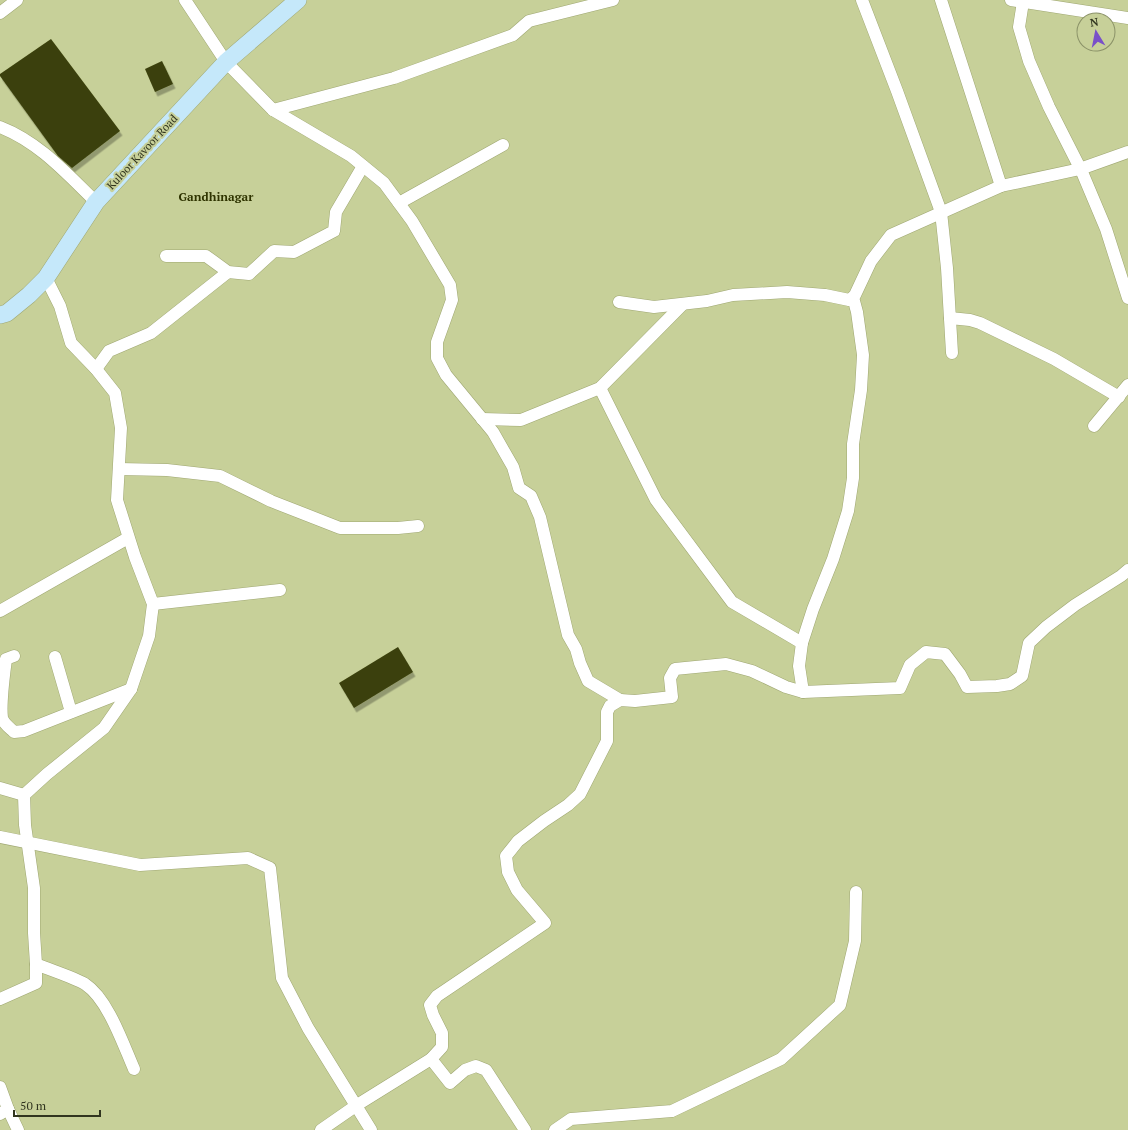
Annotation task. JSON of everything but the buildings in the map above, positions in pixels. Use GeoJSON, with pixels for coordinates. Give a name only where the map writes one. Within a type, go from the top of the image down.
{"type":"FeatureCollection","features":[{"type":"Feature","properties":{"kind":"main road","name":"Kuloor Kavoor Road"},"geometry":{"type":"LineString","coordinates":[[0,316],[7,313],[29,295],[46,278],[96,202],[226,62],[298,0]]}},
{"type":"Feature","properties":{"kind":"street"},"geometry":{"type":"LineString","coordinates":[[0,13],[17,0]]}},
{"type":"Feature","properties":{"kind":"street"},"geometry":{"type":"LineString","coordinates":[[185,0],[226,62],[273,110],[351,156],[384,183],[415,227],[450,285],[452,300],[437,342],[437,358],[446,375],[493,432],[513,467],[519,488],[531,496],[540,517],[568,635],[576,649],[588,681],[620,700],[635,701],[672,697],[670,678],[675,669],[726,664],[752,671],[786,688],[802,692],[900,688],[910,666],[926,652],[945,654],[960,674],[967,687],[1010,684],[1022,676],[1029,643],[1046,627],[1075,605],[1128,570]]}},
{"type":"Feature","properties":{"kind":"street"},"geometry":{"type":"LineString","coordinates":[[273,110],[394,78],[513,35],[529,21],[613,0]]}},
{"type":"Feature","properties":{"kind":"street"},"geometry":{"type":"LineString","coordinates":[[862,0],[941,212],[947,268],[952,353]]}},
{"type":"Feature","properties":{"kind":"street"},"geometry":{"type":"LineString","coordinates":[[942,0],[1001,186]]}},
{"type":"Feature","properties":{"kind":"street"},"geometry":{"type":"LineString","coordinates":[[1128,18],[1017,1],[1019,27],[1029,61],[1049,107],[1080,169],[1106,230],[1128,298]]}},
{"type":"Feature","properties":{"kind":"street"},"geometry":{"type":"LineString","coordinates":[[0,127],[33,144],[52,159],[96,202]]}},
{"type":"Feature","properties":{"kind":"street"},"geometry":{"type":"LineString","coordinates":[[399,203],[503,145]]}},
{"type":"Feature","properties":{"kind":"street"},"geometry":{"type":"LineString","coordinates":[[850,300],[855,295],[871,261],[891,235],[1001,186],[1080,169],[1128,152]]}},
{"type":"Feature","properties":{"kind":"street"},"geometry":{"type":"LineString","coordinates":[[166,256],[206,256],[228,272],[249,274],[274,251],[294,252],[334,231],[336,212],[364,166]]}},
{"type":"Feature","properties":{"kind":"street"},"geometry":{"type":"LineString","coordinates":[[96,369],[110,351],[151,333],[228,272]]}},
{"type":"Feature","properties":{"kind":"street"},"geometry":{"type":"LineString","coordinates":[[0,1000],[36,984],[34,888],[25,826],[24,795],[47,774],[104,728],[131,689],[150,636],[153,604],[128,538],[117,500],[121,428],[119,409],[115,393],[96,369],[71,344],[60,306],[46,278]]}},
{"type":"Feature","properties":{"kind":"street"},"geometry":{"type":"LineString","coordinates":[[619,302],[654,307],[683,304],[734,295],[788,292],[825,295],[854,301],[863,355],[860,397],[853,444],[853,478],[848,511],[833,559],[813,609],[802,643],[799,666],[802,692]]}},
{"type":"Feature","properties":{"kind":"street"},"geometry":{"type":"LineString","coordinates":[[482,419],[521,420],[600,388],[683,304]]}},
{"type":"Feature","properties":{"kind":"street"},"geometry":{"type":"LineString","coordinates":[[950,318],[970,320],[980,323],[1054,359],[1119,396]]}},
{"type":"Feature","properties":{"kind":"street"},"geometry":{"type":"LineString","coordinates":[[1094,426],[1128,385]]}},
{"type":"Feature","properties":{"kind":"street"},"geometry":{"type":"LineString","coordinates":[[600,388],[656,500],[732,602],[802,643]]}},
{"type":"Feature","properties":{"kind":"street"},"geometry":{"type":"LineString","coordinates":[[119,469],[167,470],[220,476],[271,501],[340,528],[398,528],[418,526]]}},
{"type":"Feature","properties":{"kind":"street"},"geometry":{"type":"LineString","coordinates":[[0,611],[128,538]]}},
{"type":"Feature","properties":{"kind":"street"},"geometry":{"type":"LineString","coordinates":[[153,604],[280,590]]}},
{"type":"Feature","properties":{"kind":"street"},"geometry":{"type":"LineString","coordinates":[[14,656],[6,659],[0,698],[2,719],[14,732],[24,731],[131,689]]}},
{"type":"Feature","properties":{"kind":"street"},"geometry":{"type":"LineString","coordinates":[[55,657],[71,712]]}},
{"type":"Feature","properties":{"kind":"street"},"geometry":{"type":"LineString","coordinates":[[321,1130],[357,1105],[431,1059],[442,1047],[442,1033],[430,1006],[437,996],[545,923],[517,890],[508,872],[506,856],[518,842],[544,821],[568,805],[580,794],[607,742],[607,712],[610,706],[620,700]]}},
{"type":"Feature","properties":{"kind":"street"},"geometry":{"type":"LineString","coordinates":[[0,788],[24,795]]}},
{"type":"Feature","properties":{"kind":"street"},"geometry":{"type":"LineString","coordinates":[[0,837],[140,865],[248,858],[270,868],[282,978],[308,1028],[357,1105],[371,1130]]}},
{"type":"Feature","properties":{"kind":"street"},"geometry":{"type":"LineString","coordinates":[[554,1130],[571,1119],[672,1111],[781,1059],[840,1006],[855,941],[856,892]]}},
{"type":"Feature","properties":{"kind":"street"},"geometry":{"type":"LineString","coordinates":[[36,964],[84,984],[98,995],[118,1032],[134,1069]]}},
{"type":"Feature","properties":{"kind":"street"},"geometry":{"type":"LineString","coordinates":[[431,1059],[450,1083],[465,1070],[476,1066],[486,1070],[525,1130]]}},
{"type":"Feature","properties":{"kind":"street"},"geometry":{"type":"LineString","coordinates":[[0,1087],[4,1112],[18,1130]]}},
{"type":"Feature","properties":{"kind":"district","name":"Gandhinagar"},"geometry":{"type":"Point","coordinates":[216,196]}}]}
